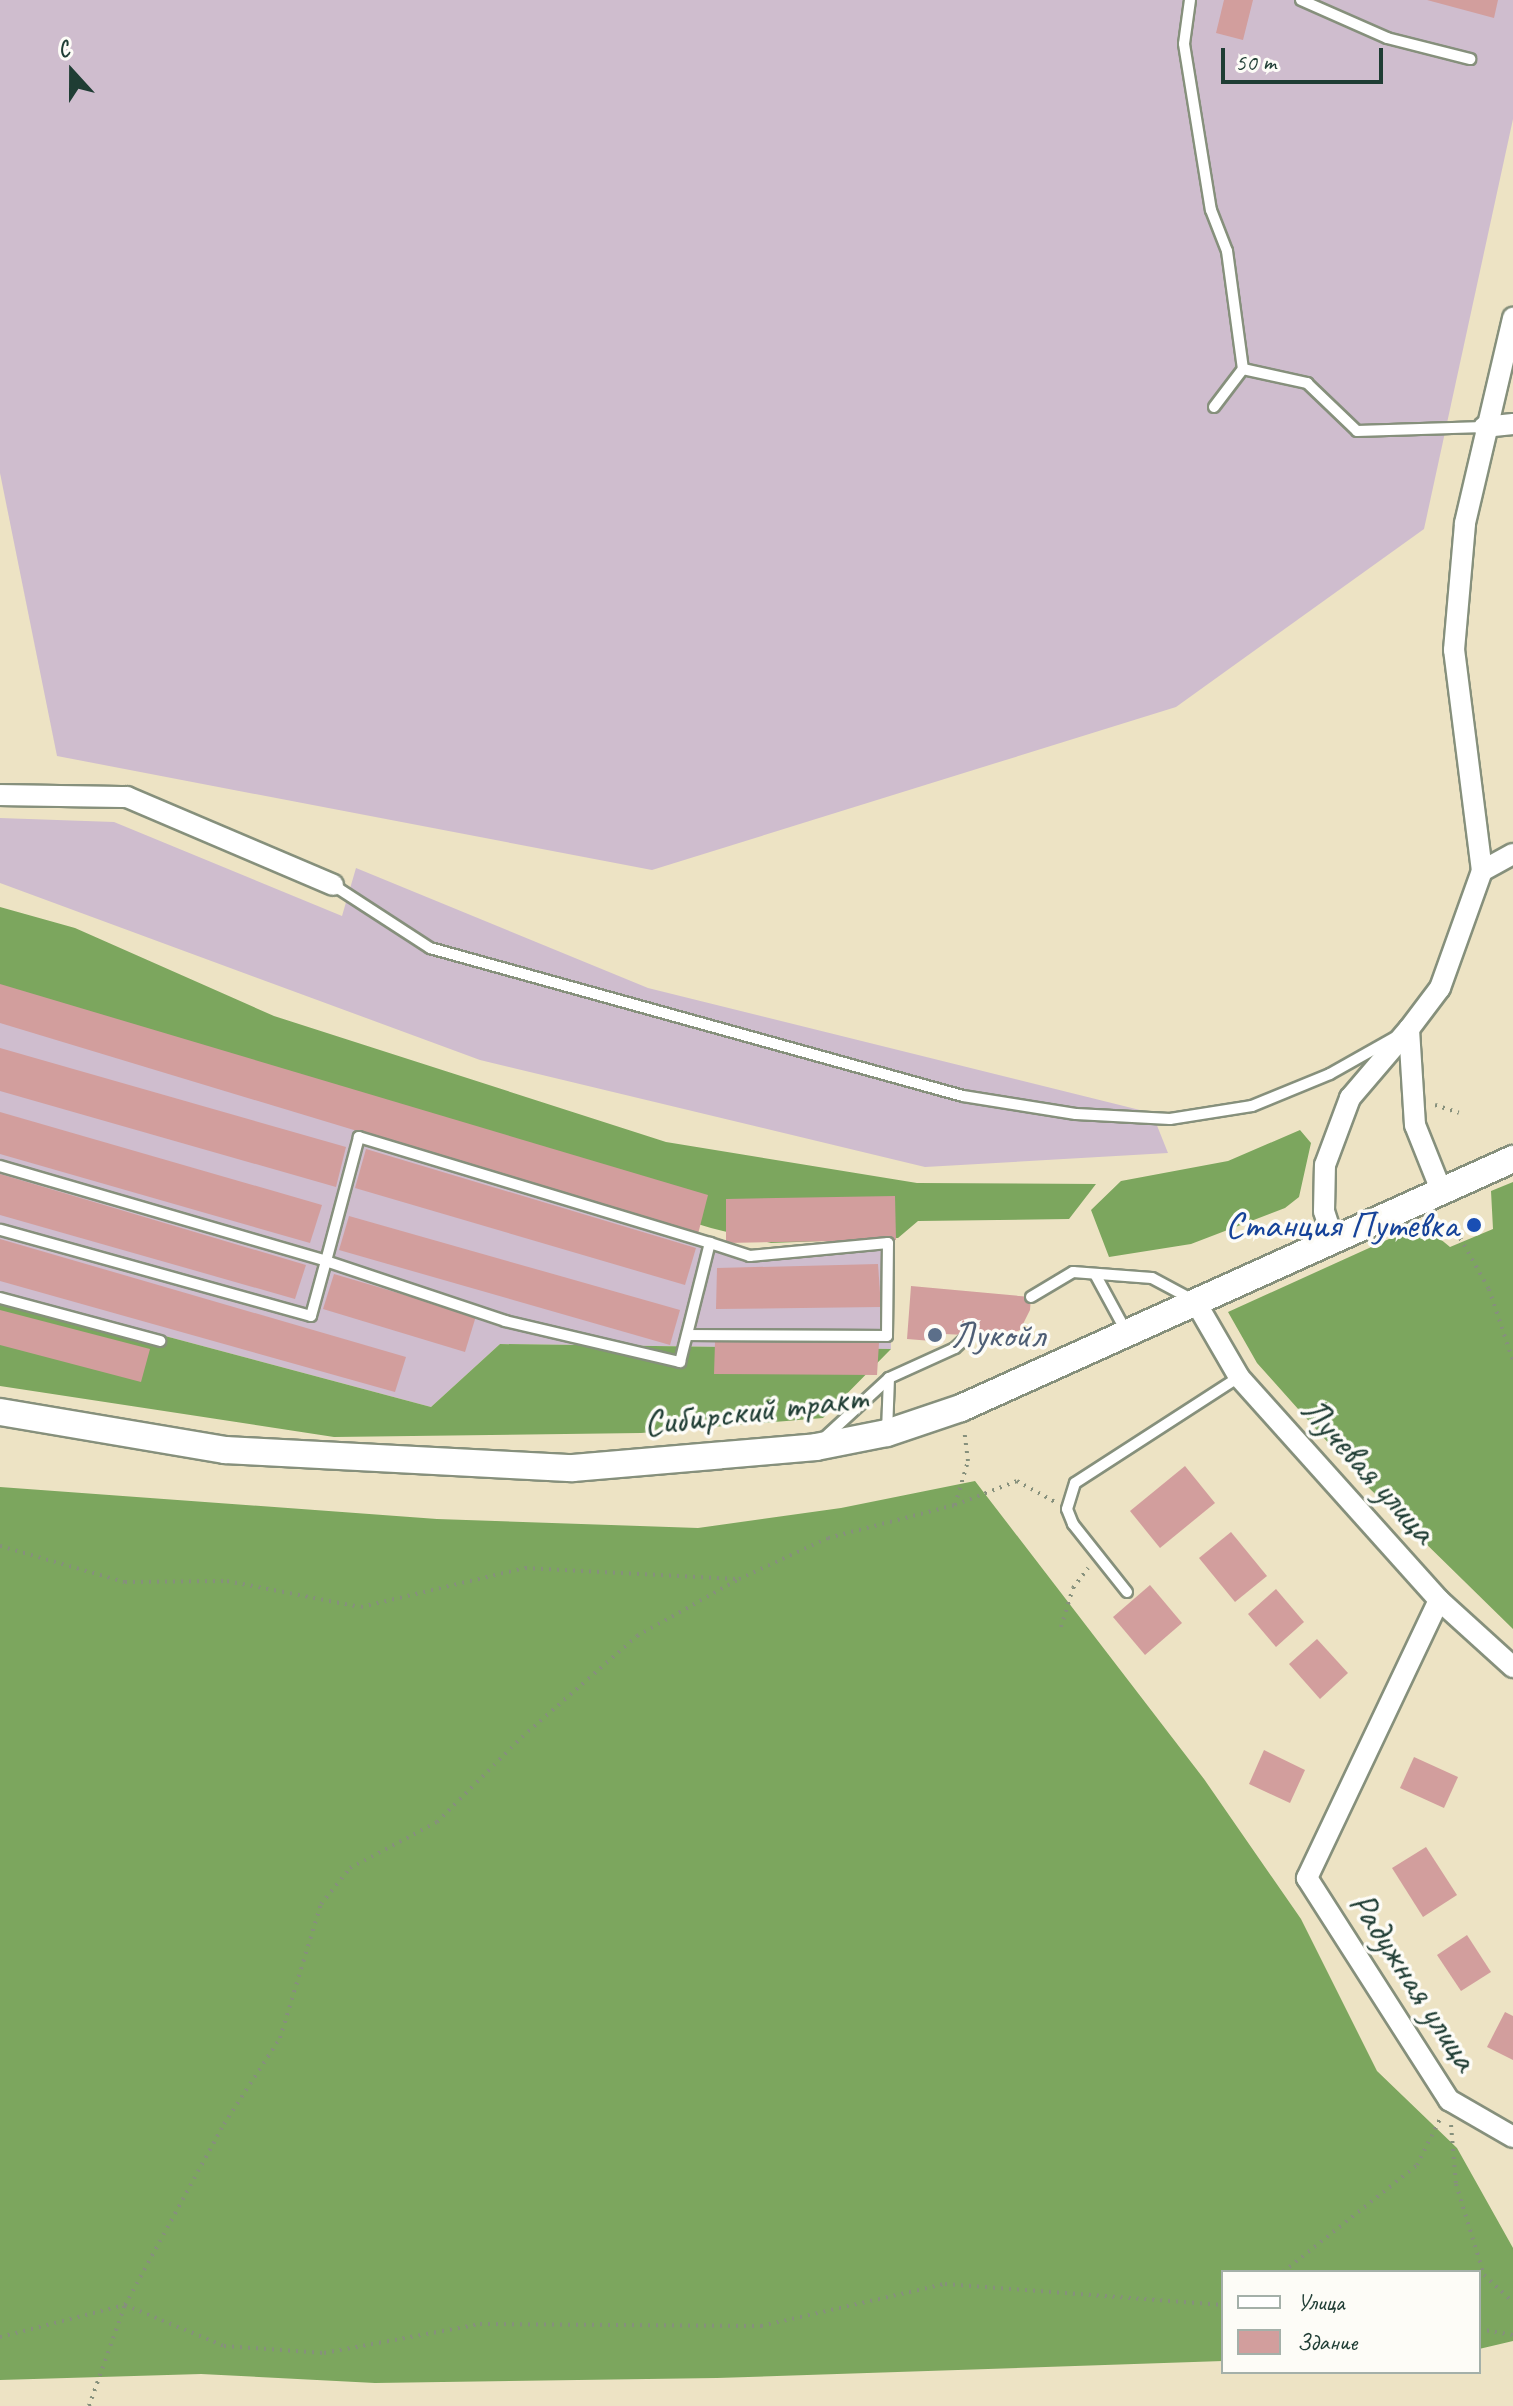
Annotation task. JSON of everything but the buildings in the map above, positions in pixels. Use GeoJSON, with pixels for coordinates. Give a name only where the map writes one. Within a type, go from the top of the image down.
{"type":"FeatureCollection","features":[{"type":"Feature","properties":{"kind":"main road","name":"Сибирский тракт"},"geometry":{"type":"LineString","coordinates":[[0,1412],[225,1450],[573,1468],[816,1447],[887,1433],[961,1408],[1513,1159]]}},
{"type":"Feature","properties":{"kind":"street"},"geometry":{"type":"LineString","coordinates":[[1333,1239],[1324,1211],[1325,1165],[1350,1098],[1440,988],[1482,871],[1454,650],[1465,523],[1484,427],[1513,318]]}},
{"type":"Feature","properties":{"kind":"street"},"geometry":{"type":"LineString","coordinates":[[1484,427],[1513,424]]}},
{"type":"Feature","properties":{"kind":"street"},"geometry":{"type":"LineString","coordinates":[[0,795],[127,797],[333,885]]}},
{"type":"Feature","properties":{"kind":"street"},"geometry":{"type":"LineString","coordinates":[[1482,871],[1513,854]]}},
{"type":"Feature","properties":{"kind":"street"},"geometry":{"type":"LineString","coordinates":[[1409,1029],[1415,1125],[1441,1190]]}},
{"type":"Feature","properties":{"kind":"street","name":"Лучевая улица"},"geometry":{"type":"LineString","coordinates":[[1195,1301],[1239,1377],[1439,1600],[1513,1667]]}},
{"type":"Feature","properties":{"kind":"street","name":"Радужная улица"},"geometry":{"type":"LineString","coordinates":[[1439,1600],[1307,1878],[1449,2100],[1513,2137]]}},
{"type":"Feature","properties":{"kind":"lane"},"geometry":{"type":"LineString","coordinates":[[1190,0],[1184,44],[1211,210],[1232,281],[1243,369],[1214,407]]}},
{"type":"Feature","properties":{"kind":"lane"},"geometry":{"type":"LineString","coordinates":[[1301,0],[1387,38],[1470,59]]}},
{"type":"Feature","properties":{"kind":"lane"},"geometry":{"type":"LineString","coordinates":[[1243,369],[1307,383],[1357,431],[1484,427]]}},
{"type":"Feature","properties":{"kind":"lane"},"geometry":{"type":"LineString","coordinates":[[333,885],[430,948],[963,1096],[1076,1114],[1170,1119],[1252,1106],[1330,1074],[1409,1029]]}},
{"type":"Feature","properties":{"kind":"lane"},"geometry":{"type":"LineString","coordinates":[[0,1230],[311,1316],[359,1137],[750,1256],[888,1243],[887,1336],[688,1335]]}},
{"type":"Feature","properties":{"kind":"lane"},"geometry":{"type":"LineString","coordinates":[[0,1166],[326,1261],[505,1321],[680,1362],[710,1243]]}},
{"type":"Feature","properties":{"kind":"lane"},"geometry":{"type":"LineString","coordinates":[[1031,1297],[1073,1272],[1152,1278],[1195,1301]]}},
{"type":"Feature","properties":{"kind":"lane"},"geometry":{"type":"LineString","coordinates":[[1095,1274],[1127,1333]]}},
{"type":"Feature","properties":{"kind":"lane"},"geometry":{"type":"LineString","coordinates":[[0,1298],[160,1341]]}},
{"type":"Feature","properties":{"kind":"lane"},"geometry":{"type":"LineString","coordinates":[[816,1447],[889,1378],[955,1348],[969,1335]]}},
{"type":"Feature","properties":{"kind":"lane"},"geometry":{"type":"LineString","coordinates":[[1127,1592],[1095,1557],[1067,1509],[1075,1483],[1239,1377]]}},
{"type":"Feature","properties":{"kind":"lane"},"geometry":{"type":"LineString","coordinates":[[887,1433],[889,1378]]}},
{"type":"Feature","properties":{"kind":"path"},"geometry":{"type":"LineString","coordinates":[[1456,1231],[1489,1289],[1513,1361]]}},
{"type":"Feature","properties":{"kind":"path"},"geometry":{"type":"LineString","coordinates":[[955,1505],[968,1461],[961,1408]]}},
{"type":"Feature","properties":{"kind":"path"},"geometry":{"type":"LineString","coordinates":[[89,2406],[125,2305],[224,2124],[280,2038],[321,1904],[350,1868],[437,1822],[522,1737],[637,1636],[739,1579],[828,1538],[955,1505],[1017,1481],[1067,1509]]}},
{"type":"Feature","properties":{"kind":"path"},"geometry":{"type":"LineString","coordinates":[[0,1546],[125,1582],[227,1581],[361,1607],[525,1568],[739,1579]]}},
{"type":"Feature","properties":{"kind":"path"},"geometry":{"type":"LineString","coordinates":[[1061,1627],[1073,1588],[1095,1557]]}},
{"type":"Feature","properties":{"kind":"path"},"geometry":{"type":"LineString","coordinates":[[1286,2270],[1417,2165],[1449,2100]]}},
{"type":"Feature","properties":{"kind":"path"},"geometry":{"type":"LineString","coordinates":[[1449,2100],[1456,2184],[1484,2275],[1513,2302]]}},
{"type":"Feature","properties":{"kind":"path"},"geometry":{"type":"LineString","coordinates":[[0,2337],[125,2305],[224,2346],[324,2353],[480,2324],[761,2326],[945,2284],[1221,2305]]}},
{"type":"Feature","properties":{"kind":"path"},"geometry":{"type":"LineString","coordinates":[[1481,2329],[1513,2335]]}},
{"type":"Feature","properties":{"kind":"shaded area"},"geometry":{"type":"Polygon","coordinates":[[[0,0],[1513,0],[1513,119],[1424,529],[1176,707],[652,870],[57,756],[0,473],[0,0]]]}},
{"type":"Feature","properties":{"kind":"shaded area"},"geometry":{"type":"Polygon","coordinates":[[[0,818],[114,822],[342,916],[356,868],[648,988],[1152,1113],[1168,1153],[925,1167],[480,1060],[0,883],[0,818]]]}},
{"type":"Feature","properties":{"kind":"shaded area"},"geometry":{"type":"Polygon","coordinates":[[[0,1013],[750,1256],[888,1243],[891,1349],[500,1344],[431,1407],[0,1292],[0,1013]]]}},
{"type":"Feature","properties":{"kind":"green space"},"geometry":{"type":"Polygon","coordinates":[[[0,907],[75,928],[274,1016],[666,1142],[917,1183],[1096,1184],[1069,1219],[918,1221],[898,1238],[771,1243],[711,1228],[398,1134],[0,1001],[0,907]]]}},
{"type":"Feature","properties":{"kind":"green space"},"geometry":{"type":"Polygon","coordinates":[[[1300,1130],[1311,1143],[1299,1197],[1285,1208],[1191,1244],[1109,1257],[1091,1210],[1121,1181],[1228,1161],[1300,1130]]]}},
{"type":"Feature","properties":{"kind":"green space"},"geometry":{"type":"Polygon","coordinates":[[[1513,1182],[1513,1629],[1365,1484],[1257,1363],[1228,1312],[1422,1224],[1450,1247],[1493,1229],[1491,1191],[1513,1182]]]}},
{"type":"Feature","properties":{"kind":"green space"},"geometry":{"type":"Polygon","coordinates":[[[0,1292],[431,1407],[500,1344],[891,1349],[823,1418],[641,1433],[334,1437],[0,1386],[0,1292]]]}},
{"type":"Feature","properties":{"kind":"green space"},"geometry":{"type":"Polygon","coordinates":[[[975,1481],[1204,1779],[1301,1919],[1377,2071],[1457,2148],[1513,2248],[1513,2341],[1481,2349],[1481,2270],[1221,2270],[1221,2361],[717,2378],[375,2383],[201,2374],[0,2380],[0,1487],[437,1519],[698,1528],[841,1508],[975,1481]]]}},
{"type":"Feature","properties":{"kind":"place","name":"Станция Путевка"},"geometry":{"type":"Point","coordinates":[1474,1225]}},
{"type":"Feature","properties":{"kind":"place","name":"Лукойл"},"geometry":{"type":"Point","coordinates":[935,1335]}}]}
